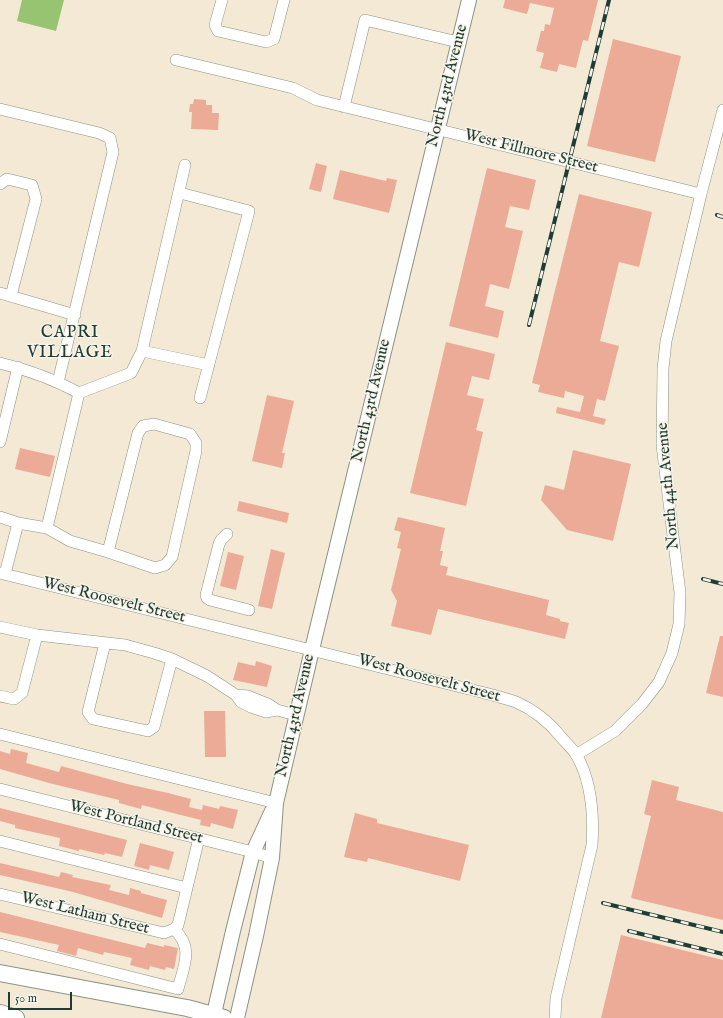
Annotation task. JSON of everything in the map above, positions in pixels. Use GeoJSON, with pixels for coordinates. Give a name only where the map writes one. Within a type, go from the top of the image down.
{"type":"FeatureCollection","features":[{"type":"Feature","properties":{"kind":"highway"},"geometry":{"type":"LineString","coordinates":[[0,972],[146,999],[187,1008],[217,1017]]}},
{"type":"Feature","properties":{"kind":"highway"},"geometry":{"type":"LineString","coordinates":[[0,1013],[16,1018]]}},
{"type":"Feature","properties":{"kind":"main road","name":"North 43rd Avenue"},"geometry":{"type":"LineString","coordinates":[[237,1018],[272,858],[276,803],[296,715],[469,0]]}},
{"type":"Feature","properties":{"kind":"main road","name":"North 43rd Avenue"},"geometry":{"type":"LineString","coordinates":[[217,1017],[233,931],[253,852],[276,803]]}},
{"type":"Feature","properties":{"kind":"street"},"geometry":{"type":"LineString","coordinates":[[222,0],[216,25],[218,31],[266,42],[274,39],[284,0]]}},
{"type":"Feature","properties":{"kind":"street"},"geometry":{"type":"LineString","coordinates":[[344,107],[365,20],[458,42]]}},
{"type":"Feature","properties":{"kind":"street","name":"West Fillmore Street"},"geometry":{"type":"LineString","coordinates":[[176,60],[293,88],[317,100],[344,107],[701,194]]}},
{"type":"Feature","properties":{"kind":"street"},"geometry":{"type":"LineString","coordinates":[[0,109],[99,133],[110,138],[113,152],[58,382]]}},
{"type":"Feature","properties":{"kind":"street","name":"North 44th Avenue"},"geometry":{"type":"LineString","coordinates":[[576,755],[615,731],[642,704],[659,682],[672,653],[679,624],[680,593],[662,446],[663,369],[666,341],[701,194],[723,110]]}},
{"type":"Feature","properties":{"kind":"street"},"geometry":{"type":"LineString","coordinates":[[0,363],[18,367],[58,382],[79,393],[131,373],[142,352],[186,165]]}},
{"type":"Feature","properties":{"kind":"street"},"geometry":{"type":"LineString","coordinates":[[0,184],[7,179],[32,185],[36,199],[11,296]]}},
{"type":"Feature","properties":{"kind":"street"},"geometry":{"type":"LineString","coordinates":[[180,193],[249,211],[200,398]]}},
{"type":"Feature","properties":{"kind":"street"},"geometry":{"type":"LineString","coordinates":[[0,293],[75,315]]}},
{"type":"Feature","properties":{"kind":"street"},"geometry":{"type":"LineString","coordinates":[[142,352],[209,365]]}},
{"type":"Feature","properties":{"kind":"street"},"geometry":{"type":"LineString","coordinates":[[0,442],[18,367]]}},
{"type":"Feature","properties":{"kind":"street"},"geometry":{"type":"LineString","coordinates":[[46,528],[79,393]]}},
{"type":"Feature","properties":{"kind":"street"},"geometry":{"type":"LineString","coordinates":[[0,516],[18,523],[46,528],[70,541],[155,568],[165,565],[172,557],[196,451],[196,443],[190,434],[154,424],[143,426],[138,433],[108,552]]}},
{"type":"Feature","properties":{"kind":"street"},"geometry":{"type":"LineString","coordinates":[[2,573],[18,523]]}},
{"type":"Feature","properties":{"kind":"street"},"geometry":{"type":"LineString","coordinates":[[228,534],[219,544],[206,594],[207,598],[249,610]]}},
{"type":"Feature","properties":{"kind":"street","name":"West Roosevelt Street"},"geometry":{"type":"LineString","coordinates":[[2,573],[481,692],[516,702],[535,713],[551,725],[576,755],[587,778],[592,798],[594,824],[592,844],[560,981],[555,1018]]}},
{"type":"Feature","properties":{"kind":"street"},"geometry":{"type":"LineString","coordinates":[[0,627],[37,635],[125,646],[172,659],[207,676],[236,695],[241,702],[251,707],[266,712],[277,710],[296,715]]}},
{"type":"Feature","properties":{"kind":"street"},"geometry":{"type":"LineString","coordinates":[[0,696],[14,699],[22,692],[37,635]]}},
{"type":"Feature","properties":{"kind":"street"},"geometry":{"type":"LineString","coordinates":[[105,643],[88,712],[93,719],[148,731],[154,727],[172,659]]}},
{"type":"Feature","properties":{"kind":"street"},"geometry":{"type":"LineString","coordinates":[[0,734],[276,803]]}},
{"type":"Feature","properties":{"kind":"street","name":"West Portland Street"},"geometry":{"type":"LineString","coordinates":[[0,789],[199,838],[272,858]]}},
{"type":"Feature","properties":{"kind":"street"},"geometry":{"type":"LineString","coordinates":[[0,944],[178,989],[187,950],[181,935],[172,930],[178,925],[199,838]]}},
{"type":"Feature","properties":{"kind":"street"},"geometry":{"type":"LineString","coordinates":[[0,841],[187,888]]}},
{"type":"Feature","properties":{"kind":"street","name":"West Latham Street"},"geometry":{"type":"LineString","coordinates":[[0,894],[159,933],[172,930]]}},
{"type":"Feature","properties":{"kind":"green space"},"geometry":{"type":"Polygon","coordinates":[[[22,0],[64,0],[56,31],[17,21],[22,0]]]}},
{"type":"Feature","properties":{"kind":"building"},"geometry":{"type":"Polygon","coordinates":[[[505,0],[598,0],[588,41],[583,40],[576,68],[559,64],[557,72],[540,68],[544,53],[536,51],[541,31],[544,31],[545,24],[550,25],[554,8],[530,3],[527,14],[503,8],[505,0]]]}},
{"type":"Feature","properties":{"kind":"building"},"geometry":{"type":"Polygon","coordinates":[[[613,39],[681,56],[655,162],[587,146],[613,39]]]}},
{"type":"Feature","properties":{"kind":"building"},"geometry":{"type":"Polygon","coordinates":[[[194,99],[206,100],[206,105],[212,105],[212,113],[219,113],[218,130],[191,129],[192,112],[189,112],[190,104],[193,104],[194,99]]]}},
{"type":"Feature","properties":{"kind":"building"},"geometry":{"type":"Polygon","coordinates":[[[316,163],[327,166],[321,192],[309,189],[316,163]]]}},
{"type":"Feature","properties":{"kind":"building"},"geometry":{"type":"Polygon","coordinates":[[[487,168],[536,180],[529,210],[510,206],[505,227],[523,231],[509,289],[490,284],[485,306],[504,311],[498,338],[449,326],[487,168]]]}},
{"type":"Feature","properties":{"kind":"building"},"geometry":{"type":"Polygon","coordinates":[[[340,170],[386,181],[387,178],[397,180],[389,213],[333,199],[340,170]]]}},
{"type":"Feature","properties":{"kind":"building"},"geometry":{"type":"Polygon","coordinates":[[[579,194],[652,212],[639,267],[619,262],[600,341],[619,346],[605,401],[597,399],[593,416],[606,419],[604,425],[556,413],[557,407],[580,412],[584,396],[565,391],[564,398],[538,392],[540,385],[532,383],[579,194]]]}},
{"type":"Feature","properties":{"kind":"building"},"geometry":{"type":"Polygon","coordinates":[[[446,342],[495,354],[489,380],[472,376],[467,395],[484,399],[476,430],[483,432],[466,506],[410,493],[446,342]]]}},
{"type":"Feature","properties":{"kind":"building"},"geometry":{"type":"Polygon","coordinates":[[[267,395],[294,401],[282,453],[285,453],[282,468],[252,461],[267,395]]]}},
{"type":"Feature","properties":{"kind":"building"},"geometry":{"type":"Polygon","coordinates":[[[20,448],[55,456],[50,477],[15,469],[20,448]]]}},
{"type":"Feature","properties":{"kind":"building"},"geometry":{"type":"Polygon","coordinates":[[[573,450],[631,464],[613,541],[567,530],[541,500],[545,485],[564,490],[573,450]]]}},
{"type":"Feature","properties":{"kind":"building"},"geometry":{"type":"Polygon","coordinates":[[[239,501],[289,513],[287,523],[237,511],[239,501]]]}},
{"type":"Feature","properties":{"kind":"building"},"geometry":{"type":"Polygon","coordinates":[[[398,517],[445,528],[440,551],[443,551],[440,565],[448,567],[446,575],[549,600],[546,615],[569,623],[565,639],[438,609],[431,635],[391,626],[397,601],[391,590],[401,549],[397,548],[401,532],[394,530],[398,517]]]}},
{"type":"Feature","properties":{"kind":"building"},"geometry":{"type":"Polygon","coordinates":[[[271,549],[285,553],[272,609],[258,606],[271,549]]]}},
{"type":"Feature","properties":{"kind":"building"},"geometry":{"type":"Polygon","coordinates":[[[228,552],[244,556],[236,590],[220,586],[228,552]]]}},
{"type":"Feature","properties":{"kind":"building"},"geometry":{"type":"Polygon","coordinates":[[[720,636],[723,636],[723,697],[706,693],[720,636]]]}},
{"type":"Feature","properties":{"kind":"building"},"geometry":{"type":"Polygon","coordinates":[[[256,661],[272,666],[267,687],[233,680],[238,662],[255,666],[256,661]]]}},
{"type":"Feature","properties":{"kind":"building"},"geometry":{"type":"Polygon","coordinates":[[[204,711],[225,711],[226,757],[205,757],[204,711]]]}},
{"type":"Feature","properties":{"kind":"building"},"geometry":{"type":"Polygon","coordinates":[[[11,749],[28,753],[26,763],[59,772],[61,766],[127,784],[191,799],[189,807],[202,810],[203,805],[219,809],[220,806],[238,810],[233,829],[211,823],[210,827],[200,825],[201,820],[142,805],[141,809],[119,803],[119,800],[0,769],[0,751],[10,754],[11,749]]]}},
{"type":"Feature","properties":{"kind":"building"},"geometry":{"type":"Polygon","coordinates":[[[652,780],[679,787],[676,800],[723,812],[723,920],[631,898],[651,816],[644,814],[652,780]]]}},
{"type":"Feature","properties":{"kind":"building"},"geometry":{"type":"Polygon","coordinates":[[[0,808],[127,840],[122,857],[105,853],[104,855],[79,849],[79,851],[59,846],[60,838],[15,828],[15,825],[0,821],[0,808]]]}},
{"type":"Feature","properties":{"kind":"building"},"geometry":{"type":"Polygon","coordinates":[[[355,813],[377,819],[377,823],[469,845],[460,881],[368,858],[367,862],[344,857],[355,813]]]}},
{"type":"Feature","properties":{"kind":"building"},"geometry":{"type":"Polygon","coordinates":[[[140,843],[174,852],[169,870],[150,865],[149,870],[134,866],[140,843]]]}},
{"type":"Feature","properties":{"kind":"building"},"geometry":{"type":"Polygon","coordinates":[[[0,863],[59,877],[61,872],[73,875],[72,877],[111,885],[109,890],[129,895],[130,888],[141,891],[141,893],[167,900],[162,918],[73,892],[0,875],[0,863]]]}},
{"type":"Feature","properties":{"kind":"building"},"geometry":{"type":"Polygon","coordinates":[[[0,912],[145,948],[147,943],[164,947],[164,945],[178,948],[174,969],[166,967],[165,970],[150,966],[149,970],[130,965],[132,958],[104,952],[103,955],[78,948],[76,956],[57,951],[59,945],[0,932],[0,912]]]}},
{"type":"Feature","properties":{"kind":"building"},"geometry":{"type":"Polygon","coordinates":[[[621,935],[723,960],[723,1018],[601,1018],[621,935]]]}},
{"type":"Feature","properties":{"kind":"railway"},"geometry":{"type":"LineString","coordinates":[[529,325],[609,0]]}},
{"type":"Feature","properties":{"kind":"railway"},"geometry":{"type":"LineString","coordinates":[[717,215],[723,217]]}},
{"type":"Feature","properties":{"kind":"railway"},"geometry":{"type":"LineString","coordinates":[[703,579],[723,584]]}},
{"type":"Feature","properties":{"kind":"railway"},"geometry":{"type":"LineString","coordinates":[[603,903],[723,932]]}},
{"type":"Feature","properties":{"kind":"railway"},"geometry":{"type":"LineString","coordinates":[[629,931],[723,954]]}},
{"type":"Feature","properties":{"kind":"district","name":"CAPRI VILLAGE"},"geometry":{"type":"Point","coordinates":[70,344]}}]}
